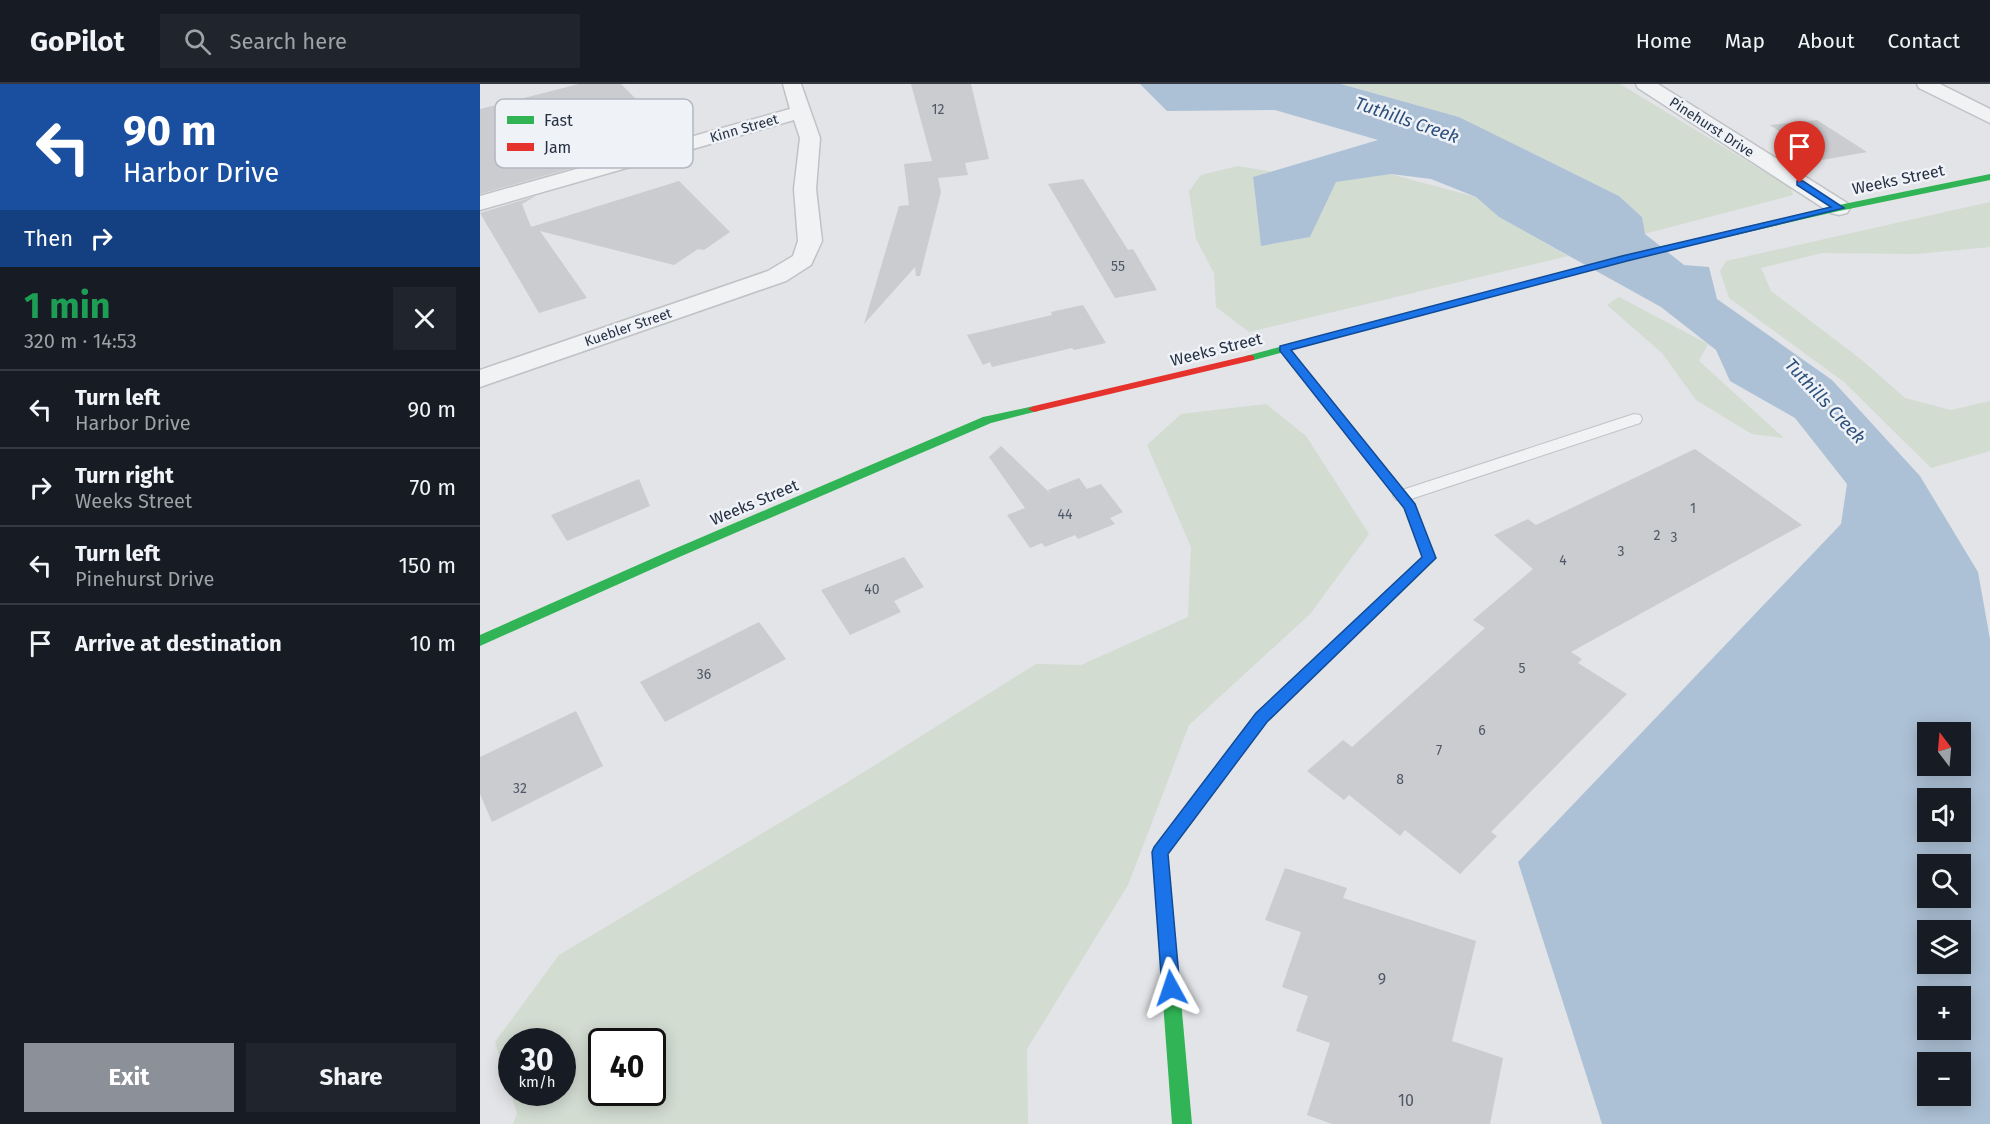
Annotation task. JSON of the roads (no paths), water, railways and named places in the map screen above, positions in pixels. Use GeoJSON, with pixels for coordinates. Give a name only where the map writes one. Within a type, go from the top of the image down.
{"type":"FeatureCollection","features":[{"type":"Feature","properties":{"kind":"main road","name":"Weeks Street"},"geometry":{"type":"LineString","coordinates":[[480,641],[672,555],[987,420],[1284,349],[1625,258],[1839,208],[1990,177]]}},
{"type":"Feature","properties":{"kind":"main road"},"geometry":{"type":"LineString","coordinates":[[1182,1124],[1160,852],[1262,717],[1429,558],[1410,507],[1284,349]]}},
{"type":"Feature","properties":{"kind":"street","name":"Kuebler Street"},"geometry":{"type":"LineString","coordinates":[[480,379],[777,276],[803,260],[810,241],[805,189],[810,138],[792,84]]}},
{"type":"Feature","properties":{"kind":"street","name":"Pinehurst Drive"},"geometry":{"type":"LineString","coordinates":[[1645,84],[1839,208]]}},
{"type":"Feature","properties":{"kind":"street"},"geometry":{"type":"LineString","coordinates":[[1926,84],[1990,117]]}},
{"type":"Feature","properties":{"kind":"street","name":"Kinn Street"},"geometry":{"type":"LineString","coordinates":[[693,142],[800,112]]}},
{"type":"Feature","properties":{"kind":"street","name":"Kinn Street"},"geometry":{"type":"LineString","coordinates":[[480,203],[603,168]]}},
{"type":"Feature","properties":{"kind":"lane"},"geometry":{"type":"LineString","coordinates":[[1402,496],[1634,419]]}},
{"type":"Feature","properties":{"kind":"water","name":"Tuthills Creek"},"geometry":{"type":"Polygon","coordinates":[[[1140,84],[1341,84],[1459,117],[1619,196],[1642,217],[1645,234],[1684,265],[1709,267],[1717,299],[1832,380],[1920,476],[1978,572],[1990,639],[1990,1124],[1602,1124],[1518,862],[1841,524],[1847,484],[1795,418],[1730,381],[1716,350],[1661,307],[1499,217],[1476,197],[1431,179],[1391,174],[1336,182],[1310,237],[1261,246],[1253,177],[1378,140],[1275,110],[1167,111],[1140,84]]]}}]}
